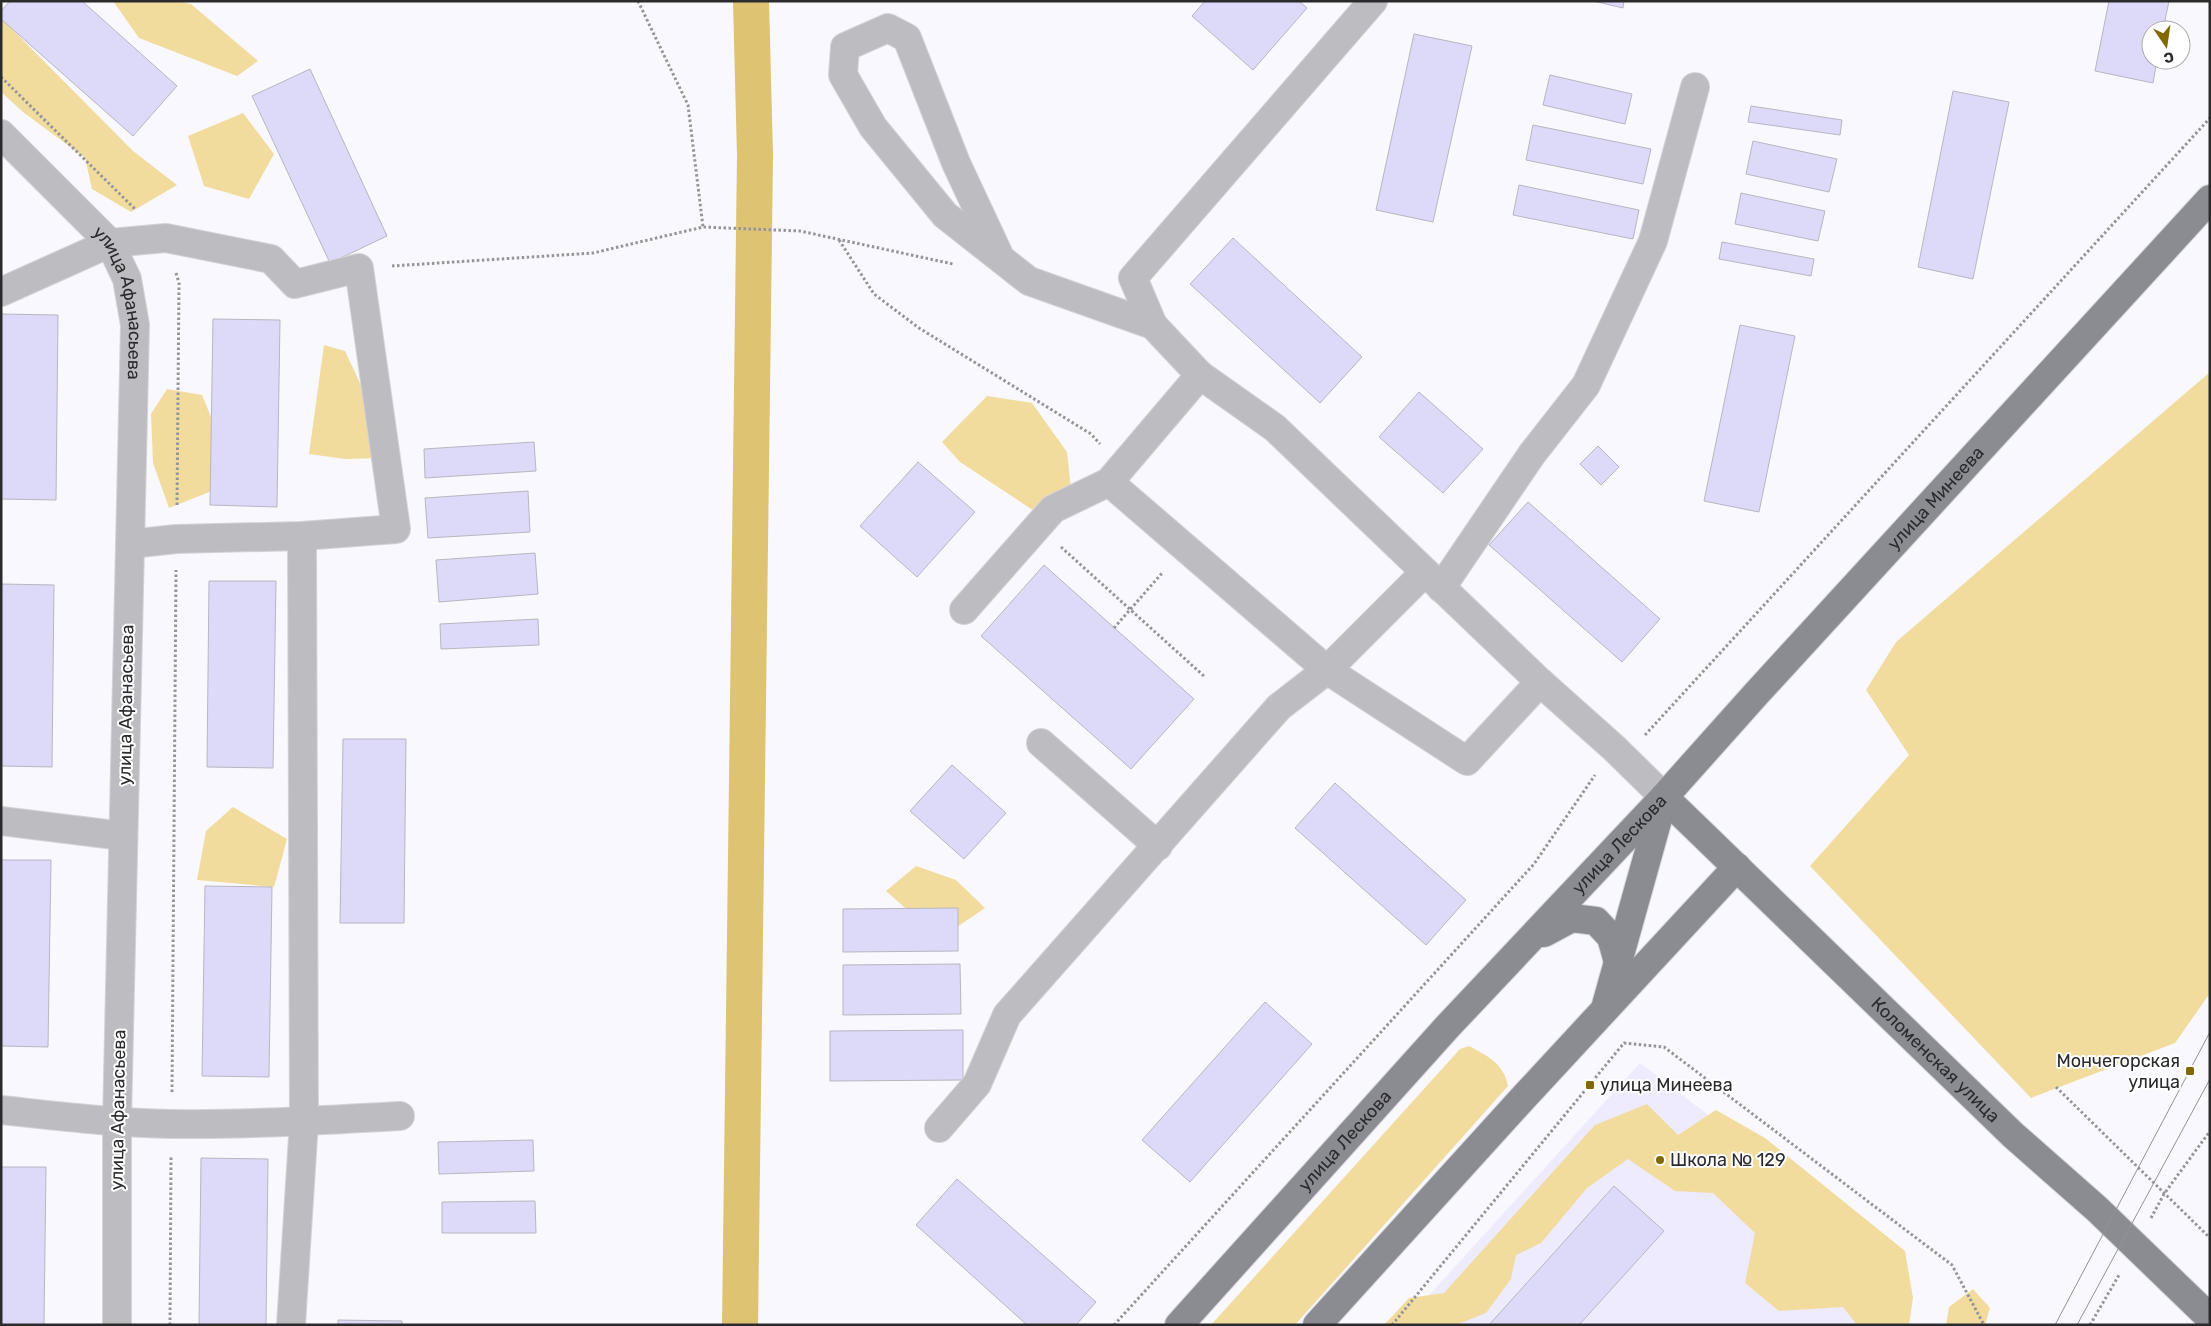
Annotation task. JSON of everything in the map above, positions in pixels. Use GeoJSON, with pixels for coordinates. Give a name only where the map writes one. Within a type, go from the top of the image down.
{"type":"FeatureCollection","features":[{"type":"Feature","properties":{"kind":"main road","name":"улица Минеева"},"geometry":{"type":"LineString","coordinates":[[1664,797],[1756,694],[2209,201]]}},
{"type":"Feature","properties":{"kind":"main road","name":"Коломенская улица"},"geometry":{"type":"LineString","coordinates":[[1664,797],[2013,1135],[2098,1209],[2210,1318]]}},
{"type":"Feature","properties":{"kind":"main road","name":"улица Лескова"},"geometry":{"type":"LineString","coordinates":[[1179,1325],[1448,1026],[1664,797]]}},
{"type":"Feature","properties":{"kind":"main road","name":"улица Лескова"},"geometry":{"type":"LineString","coordinates":[[1317,1325],[1605,1009],[1664,797]]}},
{"type":"Feature","properties":{"kind":"main road"},"geometry":{"type":"LineString","coordinates":[[1605,1009],[1736,867]]}},
{"type":"Feature","properties":{"kind":"main road"},"geometry":{"type":"LineString","coordinates":[[1531,940],[1572,918],[1596,921],[1611,938],[1618,962]]}},
{"type":"Feature","properties":{"kind":"street"},"geometry":{"type":"LineString","coordinates":[[1373,1],[1133,278],[1153,325],[1200,375],[1275,428],[1540,682],[1614,748],[1664,797]]}},
{"type":"Feature","properties":{"kind":"street"},"geometry":{"type":"LineString","coordinates":[[999,255],[956,163],[908,38],[888,28],[845,47],[843,75],[873,127],[946,215],[999,255],[1029,281],[1153,325]]}},
{"type":"Feature","properties":{"kind":"street"},"geometry":{"type":"LineString","coordinates":[[939,1128],[977,1084],[1007,1015],[1279,707],[1327,670],[1433,580],[1586,385],[1654,240],[1695,87]]}},
{"type":"Feature","properties":{"kind":"street","name":"улица Афанасьева"},"geometry":{"type":"LineString","coordinates":[[1,134],[110,243],[127,279],[135,325],[116,1122],[117,1325]]}},
{"type":"Feature","properties":{"kind":"street"},"geometry":{"type":"LineString","coordinates":[[1,292],[110,243],[166,238],[271,259],[295,284],[359,268],[396,528],[302,536],[176,540],[130,544]]}},
{"type":"Feature","properties":{"kind":"street"},"geometry":{"type":"LineString","coordinates":[[964,610],[1053,509],[1115,475],[1200,375]]}},
{"type":"Feature","properties":{"kind":"street"},"geometry":{"type":"LineString","coordinates":[[1115,475],[1184,547],[1327,670],[1466,761],[1540,682]]}},
{"type":"Feature","properties":{"kind":"street"},"geometry":{"type":"LineString","coordinates":[[291,1325],[304,1121],[302,536]]}},
{"type":"Feature","properties":{"kind":"street"},"geometry":{"type":"LineString","coordinates":[[1041,743],[1158,846]]}},
{"type":"Feature","properties":{"kind":"street"},"geometry":{"type":"LineString","coordinates":[[1,821],[123,836]]}},
{"type":"Feature","properties":{"kind":"street"},"geometry":{"type":"LineString","coordinates":[[1,1110],[116,1122],[172,1124],[304,1121],[400,1116]]}},
{"type":"Feature","properties":{"kind":"path"},"geometry":{"type":"LineString","coordinates":[[638,1],[688,105],[703,227]]}},
{"type":"Feature","properties":{"kind":"path"},"geometry":{"type":"LineString","coordinates":[[1114,1325],[1534,864],[1614,748],[1647,734],[2210,118]]}},
{"type":"Feature","properties":{"kind":"path"},"geometry":{"type":"LineString","coordinates":[[359,268],[593,253],[703,227],[800,231],[962,266]]}},
{"type":"Feature","properties":{"kind":"path"},"geometry":{"type":"LineString","coordinates":[[838,239],[874,294],[919,328],[1091,434],[1115,475]]}},
{"type":"Feature","properties":{"kind":"path"},"geometry":{"type":"LineString","coordinates":[[1038,526],[1205,677]]}},
{"type":"Feature","properties":{"kind":"path"},"geometry":{"type":"LineString","coordinates":[[1114,628],[1184,547]]}},
{"type":"Feature","properties":{"kind":"path"},"geometry":{"type":"LineString","coordinates":[[1392,1325],[1624,1043],[1664,1047],[1952,1265],[1984,1325]]}},
{"type":"Feature","properties":{"kind":"path"},"geometry":{"type":"LineString","coordinates":[[2056,1087],[2210,1238]]}},
{"type":"Feature","properties":{"kind":"shaded area"},"geometry":{"type":"Polygon","coordinates":[[[113,1],[175,1],[191,4],[258,61],[237,76],[139,38],[113,1]]]}},
{"type":"Feature","properties":{"kind":"shaded area"},"geometry":{"type":"Polygon","coordinates":[[[1,18],[133,151],[177,185],[131,212],[92,189],[85,158],[23,112],[1,92],[1,18]]]}},
{"type":"Feature","properties":{"kind":"shaded area"},"geometry":{"type":"Polygon","coordinates":[[[243,113],[274,154],[249,199],[204,186],[188,136],[243,113]]]}},
{"type":"Feature","properties":{"kind":"shaded area"},"geometry":{"type":"Polygon","coordinates":[[[324,345],[345,351],[366,396],[380,458],[345,459],[309,454],[324,345]]]}},
{"type":"Feature","properties":{"kind":"shaded area"},"geometry":{"type":"Polygon","coordinates":[[[2210,372],[2210,993],[2175,1043],[2031,1098],[1810,866],[1909,755],[1866,690],[1896,642],[2210,372]]]}},
{"type":"Feature","properties":{"kind":"shaded area"},"geometry":{"type":"Polygon","coordinates":[[[167,389],[202,395],[218,434],[212,491],[169,508],[153,463],[151,414],[167,389]]]}},
{"type":"Feature","properties":{"kind":"shaded area"},"geometry":{"type":"Polygon","coordinates":[[[987,396],[1032,403],[1067,452],[1073,507],[1042,516],[960,462],[942,442],[987,396]]]}},
{"type":"Feature","properties":{"kind":"shaded area"},"geometry":{"type":"Polygon","coordinates":[[[233,807],[287,839],[274,887],[197,880],[206,831],[233,807]]]}},
{"type":"Feature","properties":{"kind":"shaded area"},"geometry":{"type":"Polygon","coordinates":[[[916,866],[956,880],[985,908],[957,927],[929,929],[886,891],[916,866]]]}},
{"type":"Feature","properties":{"kind":"shaded area"},"geometry":{"type":"Polygon","coordinates":[[[1469,1046],[1489,1057],[1499,1066],[1508,1086],[1295,1325],[1211,1325],[1460,1049],[1469,1046]]]}},
{"type":"Feature","properties":{"kind":"shaded area","name":"Школа № 129"},"geometry":{"type":"Polygon","coordinates":[[[1640,1063],[1896,1258],[1891,1325],[1402,1325],[1640,1063]]]}},
{"type":"Feature","properties":{"kind":"shaded area"},"geometry":{"type":"Polygon","coordinates":[[[1647,1104],[1678,1135],[1716,1110],[1765,1138],[1905,1251],[1913,1298],[1909,1325],[1857,1325],[1843,1307],[1779,1311],[1745,1283],[1755,1233],[1713,1193],[1675,1191],[1628,1159],[1587,1188],[1541,1243],[1516,1255],[1511,1279],[1486,1313],[1456,1325],[1384,1325],[1409,1298],[1444,1293],[1595,1125],[1647,1104]]]}},
{"type":"Feature","properties":{"kind":"shaded area"},"geometry":{"type":"Polygon","coordinates":[[[1973,1289],[1990,1308],[1985,1325],[1946,1325],[1949,1307],[1973,1289]]]}},
{"type":"Feature","properties":{"kind":"building"},"geometry":{"type":"Polygon","coordinates":[[[10,1],[82,1],[177,86],[133,136],[1,19],[1,11],[10,1]]]}},
{"type":"Feature","properties":{"kind":"building"},"geometry":{"type":"Polygon","coordinates":[[[1205,1],[1299,1],[1307,8],[1253,70],[1192,16],[1205,1]]]}},
{"type":"Feature","properties":{"kind":"building"},"geometry":{"type":"Polygon","coordinates":[[[1593,1],[1624,1],[1623,8],[1593,1]]]}},
{"type":"Feature","properties":{"kind":"building"},"geometry":{"type":"Polygon","coordinates":[[[2109,1],[2169,1],[2165,20],[2141,20],[2141,70],[2155,70],[2153,83],[2095,71],[2109,1]]]}},
{"type":"Feature","properties":{"kind":"building"},"geometry":{"type":"Polygon","coordinates":[[[1414,34],[1472,46],[1433,222],[1376,210],[1414,34]]]}},
{"type":"Feature","properties":{"kind":"building"},"geometry":{"type":"Polygon","coordinates":[[[310,69],[387,236],[330,263],[252,96],[310,69]]]}},
{"type":"Feature","properties":{"kind":"building"},"geometry":{"type":"Polygon","coordinates":[[[1550,75],[1632,94],[1625,124],[1543,105],[1550,75]]]}},
{"type":"Feature","properties":{"kind":"building"},"geometry":{"type":"Polygon","coordinates":[[[1953,91],[2009,102],[1973,279],[1918,267],[1953,91]]]}},
{"type":"Feature","properties":{"kind":"building"},"geometry":{"type":"Polygon","coordinates":[[[1751,106],[1842,120],[1840,135],[1748,122],[1751,106]]]}},
{"type":"Feature","properties":{"kind":"building"},"geometry":{"type":"Polygon","coordinates":[[[1533,125],[1651,149],[1643,184],[1526,160],[1533,125]]]}},
{"type":"Feature","properties":{"kind":"building"},"geometry":{"type":"Polygon","coordinates":[[[1753,141],[1837,159],[1829,192],[1746,174],[1753,141]]]}},
{"type":"Feature","properties":{"kind":"building"},"geometry":{"type":"Polygon","coordinates":[[[1519,185],[1639,210],[1633,239],[1513,215],[1519,185]]]}},
{"type":"Feature","properties":{"kind":"building"},"geometry":{"type":"Polygon","coordinates":[[[1741,193],[1825,211],[1818,241],[1735,224],[1741,193]]]}},
{"type":"Feature","properties":{"kind":"building"},"geometry":{"type":"Polygon","coordinates":[[[1233,238],[1362,357],[1320,403],[1190,284],[1233,238]]]}},
{"type":"Feature","properties":{"kind":"building"},"geometry":{"type":"Polygon","coordinates":[[[1722,242],[1814,259],[1811,276],[1719,259],[1722,242]]]}},
{"type":"Feature","properties":{"kind":"building"},"geometry":{"type":"Polygon","coordinates":[[[1,314],[58,315],[56,500],[1,499],[1,314]]]}},
{"type":"Feature","properties":{"kind":"building"},"geometry":{"type":"Polygon","coordinates":[[[213,319],[280,320],[277,507],[210,505],[213,319]]]}},
{"type":"Feature","properties":{"kind":"building"},"geometry":{"type":"Polygon","coordinates":[[[1740,325],[1795,336],[1759,512],[1704,501],[1740,325]]]}},
{"type":"Feature","properties":{"kind":"building"},"geometry":{"type":"Polygon","coordinates":[[[1419,392],[1483,449],[1443,493],[1379,437],[1419,392]]]}},
{"type":"Feature","properties":{"kind":"building"},"geometry":{"type":"Polygon","coordinates":[[[534,442],[536,471],[425,478],[424,449],[534,442]]]}},
{"type":"Feature","properties":{"kind":"building"},"geometry":{"type":"Polygon","coordinates":[[[1598,446],[1619,467],[1601,485],[1580,464],[1598,446]]]}},
{"type":"Feature","properties":{"kind":"building"},"geometry":{"type":"Polygon","coordinates":[[[918,462],[975,512],[917,577],[860,526],[918,462]]]}},
{"type":"Feature","properties":{"kind":"building"},"geometry":{"type":"Polygon","coordinates":[[[528,491],[530,532],[428,538],[425,498],[528,491]]]}},
{"type":"Feature","properties":{"kind":"building"},"geometry":{"type":"Polygon","coordinates":[[[1528,502],[1660,619],[1622,662],[1489,545],[1528,502]]]}},
{"type":"Feature","properties":{"kind":"building"},"geometry":{"type":"Polygon","coordinates":[[[535,553],[538,594],[439,602],[436,560],[535,553]]]}},
{"type":"Feature","properties":{"kind":"building"},"geometry":{"type":"Polygon","coordinates":[[[1044,565],[1194,699],[1131,769],[981,636],[1044,565]]]}},
{"type":"Feature","properties":{"kind":"building"},"geometry":{"type":"Polygon","coordinates":[[[209,581],[276,581],[273,768],[207,767],[209,581]]]}},
{"type":"Feature","properties":{"kind":"building"},"geometry":{"type":"Polygon","coordinates":[[[1,584],[54,585],[52,767],[1,766],[1,584]]]}},
{"type":"Feature","properties":{"kind":"building"},"geometry":{"type":"Polygon","coordinates":[[[538,619],[539,645],[441,649],[440,624],[538,619]]]}},
{"type":"Feature","properties":{"kind":"building"},"geometry":{"type":"Polygon","coordinates":[[[343,739],[406,739],[404,923],[340,923],[343,739]]]}},
{"type":"Feature","properties":{"kind":"building"},"geometry":{"type":"Polygon","coordinates":[[[952,765],[1006,813],[964,859],[910,811],[952,765]]]}},
{"type":"Feature","properties":{"kind":"building"},"geometry":{"type":"Polygon","coordinates":[[[1335,783],[1466,900],[1426,945],[1295,828],[1335,783]]]}},
{"type":"Feature","properties":{"kind":"building"},"geometry":{"type":"Polygon","coordinates":[[[1,860],[51,860],[48,1047],[1,1046],[1,860]]]}},
{"type":"Feature","properties":{"kind":"building"},"geometry":{"type":"Polygon","coordinates":[[[205,886],[272,887],[269,1077],[202,1076],[205,886]]]}},
{"type":"Feature","properties":{"kind":"building"},"geometry":{"type":"Polygon","coordinates":[[[958,908],[958,951],[843,952],[843,909],[958,908]]]}},
{"type":"Feature","properties":{"kind":"building"},"geometry":{"type":"Polygon","coordinates":[[[960,964],[961,1014],[843,1015],[843,965],[960,964]]]}},
{"type":"Feature","properties":{"kind":"building"},"geometry":{"type":"Polygon","coordinates":[[[1265,1002],[1312,1044],[1190,1182],[1142,1140],[1265,1002]]]}},
{"type":"Feature","properties":{"kind":"building"},"geometry":{"type":"Polygon","coordinates":[[[963,1030],[963,1080],[830,1081],[830,1031],[963,1030]]]}},
{"type":"Feature","properties":{"kind":"building"},"geometry":{"type":"Polygon","coordinates":[[[533,1140],[534,1171],[439,1174],[438,1142],[533,1140]]]}},
{"type":"Feature","properties":{"kind":"building"},"geometry":{"type":"Polygon","coordinates":[[[201,1158],[268,1159],[266,1325],[199,1325],[201,1158]]]}},
{"type":"Feature","properties":{"kind":"building"},"geometry":{"type":"Polygon","coordinates":[[[1,1167],[46,1167],[44,1325],[1,1325],[1,1167]]]}},
{"type":"Feature","properties":{"kind":"building"},"geometry":{"type":"Polygon","coordinates":[[[957,1179],[1096,1302],[1076,1325],[1027,1325],[916,1225],[957,1179]]]}},
{"type":"Feature","properties":{"kind":"building"},"geometry":{"type":"Polygon","coordinates":[[[1614,1186],[1664,1231],[1579,1325],[1489,1325],[1614,1186]]]}},
{"type":"Feature","properties":{"kind":"building"},"geometry":{"type":"Polygon","coordinates":[[[535,1201],[536,1233],[442,1233],[442,1202],[535,1201]]]}},
{"type":"Feature","properties":{"kind":"building"},"geometry":{"type":"Polygon","coordinates":[[[338,1320],[402,1321],[402,1325],[338,1325],[338,1320]]]}},
{"type":"Feature","properties":{"kind":"waterway"},"geometry":{"type":"LineString","coordinates":[[740,1325],[755,156],[751,1]]}},
{"type":"Feature","properties":{"kind":"tram line"},"geometry":{"type":"LineString","coordinates":[[2055,1325],[2210,1032]]}},
{"type":"Feature","properties":{"kind":"tram line"},"geometry":{"type":"LineString","coordinates":[[2077,1325],[2210,1079]]}},
{"type":"Feature","properties":{"kind":"place","name":"Мончегорская улица"},"geometry":{"type":"Point","coordinates":[2190,1071]}},
{"type":"Feature","properties":{"kind":"place","name":"улица Минеева"},"geometry":{"type":"Point","coordinates":[1590,1085]}},
{"type":"Feature","properties":{"kind":"place","name":"Школа № 129"},"geometry":{"type":"Point","coordinates":[1660,1160]}}]}
